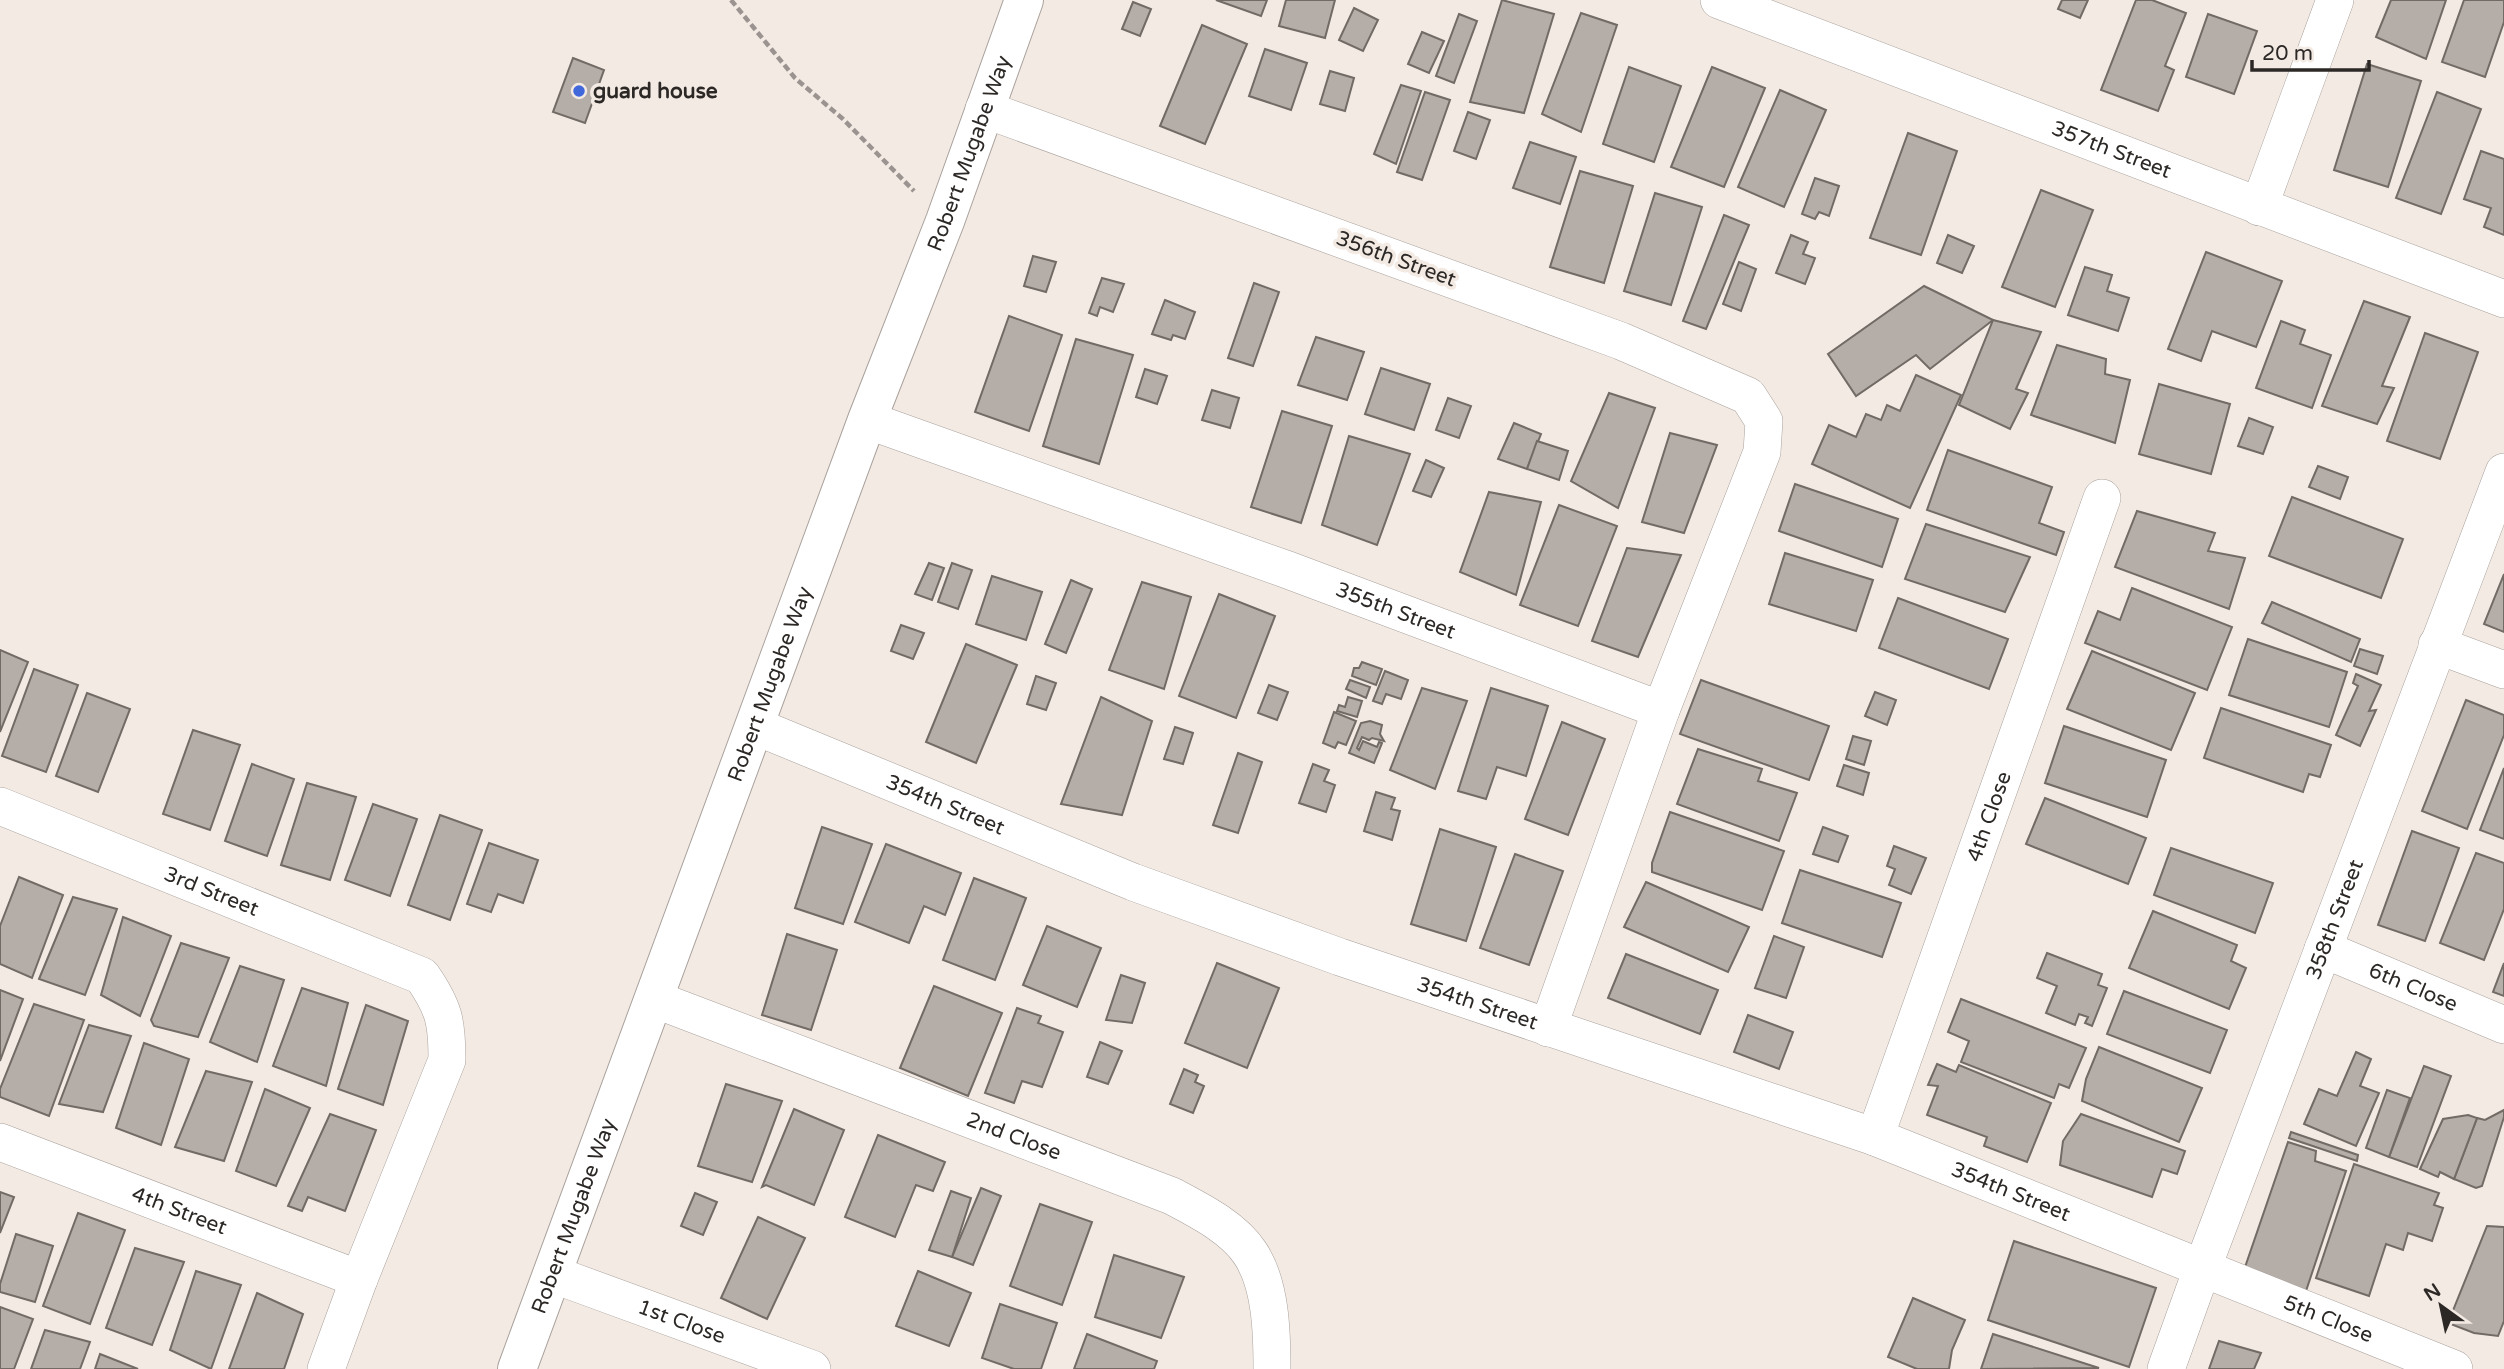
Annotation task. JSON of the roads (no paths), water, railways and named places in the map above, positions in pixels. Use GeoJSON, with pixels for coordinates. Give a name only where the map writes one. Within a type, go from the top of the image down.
{"type":"FeatureCollection","features":[{"type":"Feature","properties":{"kind":"street","name":"Robert Mugabe Way"},"geometry":{"type":"LineString","coordinates":[[517,1369],[1024,0]]}},
{"type":"Feature","properties":{"kind":"street","name":"357th Street"},"geometry":{"type":"LineString","coordinates":[[1719,0],[2504,299]]}},
{"type":"Feature","properties":{"kind":"street"},"geometry":{"type":"LineString","coordinates":[[2259,207],[2335,0]]}},
{"type":"Feature","properties":{"kind":"street","name":"356th Street"},"geometry":{"type":"LineString","coordinates":[[984,109],[1621,341],[1748,396],[1764,421],[1762,452],[1661,710]]}},
{"type":"Feature","properties":{"kind":"street","name":"355th Street"},"geometry":{"type":"LineString","coordinates":[[867,420],[1288,570],[1661,710]]}},
{"type":"Feature","properties":{"kind":"street","name":"358th Street"},"geometry":{"type":"LineString","coordinates":[[2166,1369],[2504,471]]}},
{"type":"Feature","properties":{"kind":"street","name":"4th Close"},"geometry":{"type":"LineString","coordinates":[[1875,1137],[2102,498]]}},
{"type":"Feature","properties":{"kind":"street"},"geometry":{"type":"LineString","coordinates":[[2437,645],[2504,670]]}},
{"type":"Feature","properties":{"kind":"street"},"geometry":{"type":"LineString","coordinates":[[1548,1028],[1661,710]]}},
{"type":"Feature","properties":{"kind":"street","name":"354th Street"},"geometry":{"type":"LineString","coordinates":[[755,726],[1133,882],[1340,957],[1875,1137],[2202,1269]]}},
{"type":"Feature","properties":{"kind":"street","name":"3rd Street"},"geometry":{"type":"LineString","coordinates":[[0,806],[422,976],[438,999],[447,1025],[447,1060],[359,1279]]}},
{"type":"Feature","properties":{"kind":"street","name":"6th Close"},"geometry":{"type":"LineString","coordinates":[[2323,949],[2504,1025]]}},
{"type":"Feature","properties":{"kind":"street","name":"2nd Close"},"geometry":{"type":"LineString","coordinates":[[654,999],[1172,1196],[1200,1211],[1231,1234],[1250,1253],[1263,1284],[1272,1329],[1272,1369]]}},
{"type":"Feature","properties":{"kind":"street","name":"4th Street"},"geometry":{"type":"LineString","coordinates":[[0,1142],[359,1279]]}},
{"type":"Feature","properties":{"kind":"street","name":"5th Close"},"geometry":{"type":"LineString","coordinates":[[2202,1269],[2454,1369]]}},
{"type":"Feature","properties":{"kind":"street","name":"1st Close"},"geometry":{"type":"LineString","coordinates":[[552,1274],[812,1369]]}},
{"type":"Feature","properties":{"kind":"street"},"geometry":{"type":"LineString","coordinates":[[326,1369],[359,1279]]}},
{"type":"Feature","properties":{"kind":"place","name":"guard house"},"geometry":{"type":"Point","coordinates":[579,91]}}]}
